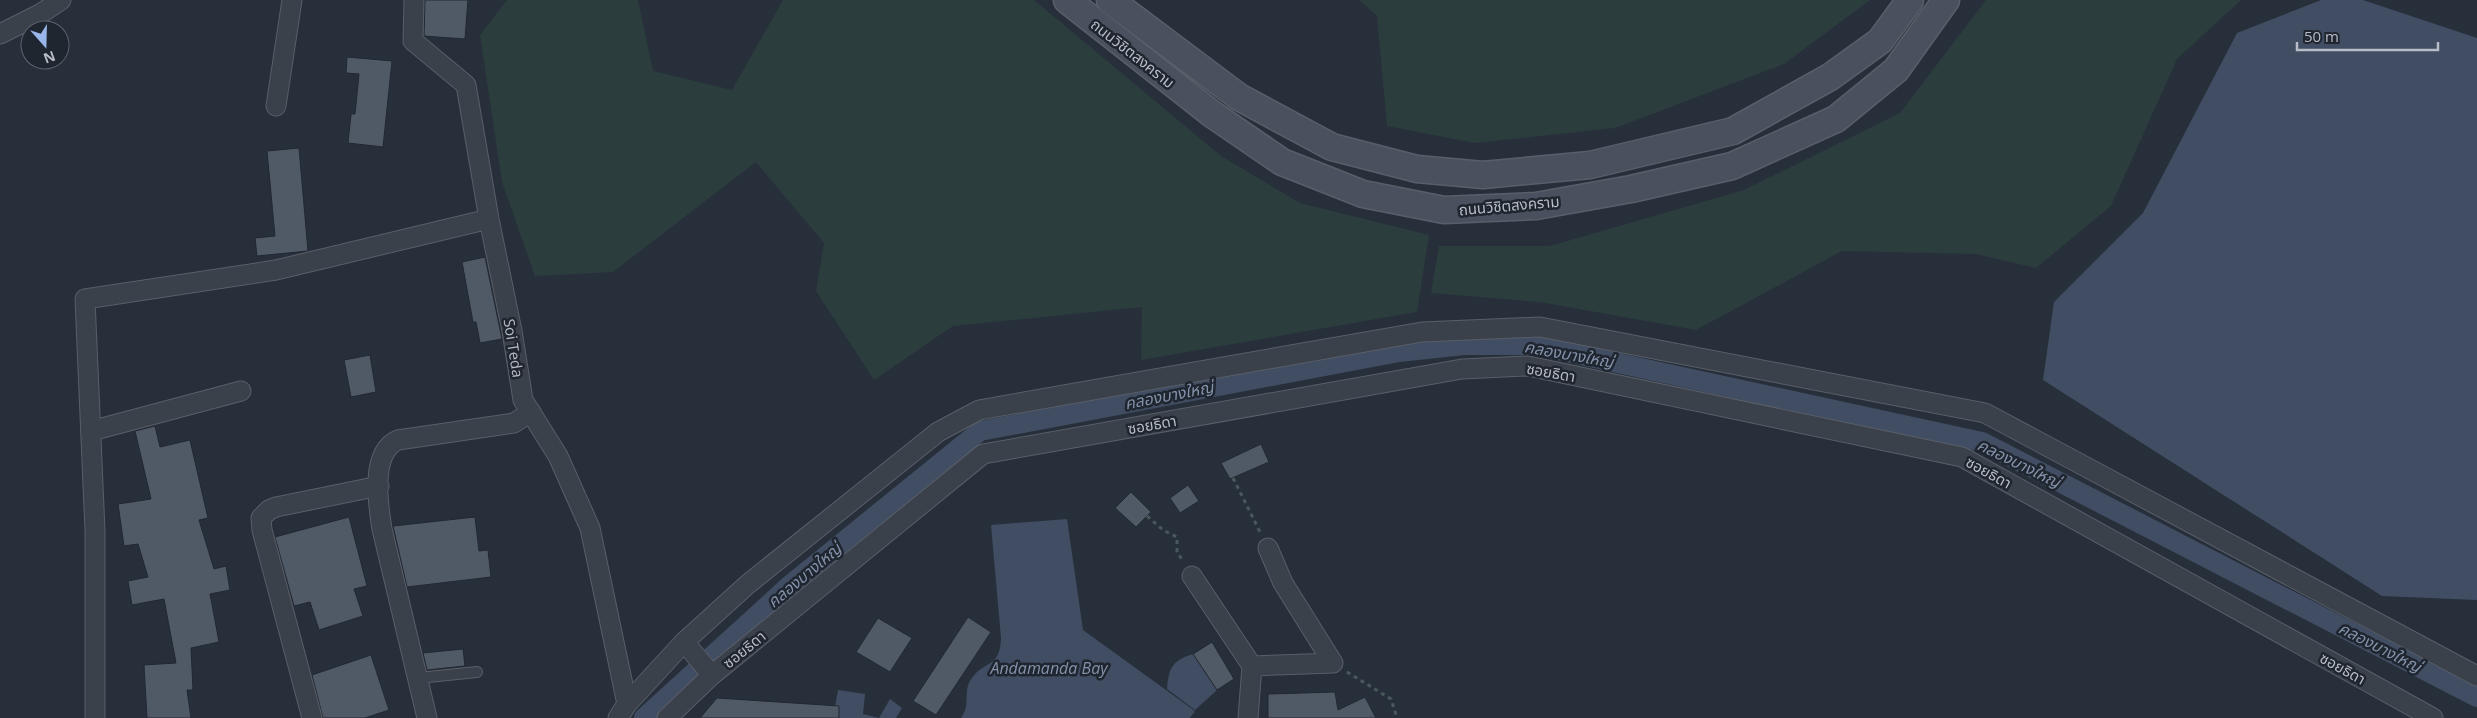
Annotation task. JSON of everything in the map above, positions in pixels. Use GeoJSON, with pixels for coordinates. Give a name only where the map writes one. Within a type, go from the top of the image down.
{"type":"FeatureCollection","features":[{"type":"Feature","properties":{"kind":"main road","name":"ถนนวิชิตสงคราม"},"geometry":{"type":"LineString","coordinates":[[1067,0],[1212,114],[1282,162],[1363,194],[1444,210],[1536,206],[1631,189],[1732,166],[1836,119],[1896,70],[1946,0]]}},
{"type":"Feature","properties":{"kind":"main road","name":"ถนนวิชิตสงคราม"},"geometry":{"type":"LineString","coordinates":[[1110,0],[1239,97],[1332,147],[1417,169],[1483,175],[1590,165],[1733,131],[1830,77],[1880,41],[1910,0]]}},
{"type":"Feature","properties":{"kind":"street"},"geometry":{"type":"LineString","coordinates":[[0,34],[40,14],[61,0]]}},
{"type":"Feature","properties":{"kind":"street"},"geometry":{"type":"LineString","coordinates":[[276,106],[292,0]]}},
{"type":"Feature","properties":{"kind":"street","name":"Soi Teda"},"geometry":{"type":"LineString","coordinates":[[414,0],[412,41],[466,85],[523,400],[558,456],[590,528],[623,711]]}},
{"type":"Feature","properties":{"kind":"street"},"geometry":{"type":"LineString","coordinates":[[96,718],[95,531],[85,298],[276,270],[489,219]]}},
{"type":"Feature","properties":{"kind":"street"},"geometry":{"type":"LineString","coordinates":[[623,711],[684,642],[748,584],[931,438],[979,410],[1422,332],[1540,327],[1984,413],[2477,676]]}},
{"type":"Feature","properties":{"kind":"street","name":"ซอยธิดา"},"geometry":{"type":"LineString","coordinates":[[668,718],[712,675],[983,454],[1462,369],[1528,366],[1962,457],[2433,718]]}},
{"type":"Feature","properties":{"kind":"street"},"geometry":{"type":"LineString","coordinates":[[91,431],[241,391]]}},
{"type":"Feature","properties":{"kind":"street"},"geometry":{"type":"LineString","coordinates":[[427,718],[380,517],[379,486],[381,458],[393,442],[514,423],[531,412]]}},
{"type":"Feature","properties":{"kind":"street"},"geometry":{"type":"LineString","coordinates":[[312,718],[262,530],[262,518],[269,510],[276,507],[379,486]]}},
{"type":"Feature","properties":{"kind":"street"},"geometry":{"type":"LineString","coordinates":[[1252,666],[1333,663],[1283,583],[1268,548]]}},
{"type":"Feature","properties":{"kind":"street"},"geometry":{"type":"LineString","coordinates":[[1192,576],[1252,666],[1248,718]]}},
{"type":"Feature","properties":{"kind":"street"},"geometry":{"type":"LineString","coordinates":[[684,642],[712,675]]}},
{"type":"Feature","properties":{"kind":"lane"},"geometry":{"type":"LineString","coordinates":[[418,678],[477,672]]}},
{"type":"Feature","properties":{"kind":"path"},"geometry":{"type":"LineString","coordinates":[[1234,478],[1268,548]]}},
{"type":"Feature","properties":{"kind":"path"},"geometry":{"type":"LineString","coordinates":[[1147,516],[1163,530],[1177,537],[1177,552],[1192,576]]}},
{"type":"Feature","properties":{"kind":"path"},"geometry":{"type":"LineString","coordinates":[[1333,663],[1392,699],[1397,718]]}},
{"type":"Feature","properties":{"kind":"shaded area"},"geometry":{"type":"Polygon","coordinates":[[[507,0],[638,0],[653,71],[732,90],[783,0],[1034,0],[1221,156],[1300,203],[1429,235],[1417,312],[1141,360],[1142,307],[953,326],[874,380],[816,291],[824,243],[756,162],[613,272],[535,276],[502,182],[480,35],[507,0]]]}},
{"type":"Feature","properties":{"kind":"shaded area"},"geometry":{"type":"Polygon","coordinates":[[[1359,0],[1870,0],[1784,64],[1615,128],[1475,143],[1387,126],[1377,16],[1359,0]]]}},
{"type":"Feature","properties":{"kind":"shaded area"},"geometry":{"type":"Polygon","coordinates":[[[1986,0],[2241,0],[2177,59],[2111,206],[2036,268],[1976,254],[1842,251],[1696,330],[1540,302],[1431,293],[1439,246],[1550,246],[1744,190],[1900,113],[1986,0]]]}},
{"type":"Feature","properties":{"kind":"water"},"geometry":{"type":"Polygon","coordinates":[[[2321,0],[2363,0],[2477,38],[2477,600],[2382,596],[2043,380],[2054,302],[2143,213],[2237,33],[2321,0]]]}},
{"type":"Feature","properties":{"kind":"water","name":"Andamanda Bay"},"geometry":{"type":"Polygon","coordinates":[[[1067,519],[1083,630],[1195,711],[1190,718],[961,718],[966,708],[967,690],[970,681],[975,674],[994,660],[1000,648],[1001,638],[991,525],[1067,519]]]}},
{"type":"Feature","properties":{"kind":"water"},"geometry":{"type":"Polygon","coordinates":[[[1193,654],[1217,690],[1195,710],[1167,689],[1169,675],[1173,666],[1180,659],[1193,654]]]}},
{"type":"Feature","properties":{"kind":"water"},"geometry":{"type":"Polygon","coordinates":[[[838,690],[865,694],[863,714],[879,718],[833,718],[838,690]]]}},
{"type":"Feature","properties":{"kind":"water"},"geometry":{"type":"Polygon","coordinates":[[[890,699],[902,708],[896,718],[879,718],[890,699]]]}},
{"type":"Feature","properties":{"kind":"building"},"geometry":{"type":"Polygon","coordinates":[[[425,0],[468,0],[465,39],[424,36],[425,0]]]}},
{"type":"Feature","properties":{"kind":"building"},"geometry":{"type":"Polygon","coordinates":[[[347,57],[392,61],[383,147],[348,143],[351,114],[355,114],[359,74],[346,73],[347,57]]]}},
{"type":"Feature","properties":{"kind":"building"},"geometry":{"type":"Polygon","coordinates":[[[299,148],[308,251],[257,256],[255,238],[275,236],[267,151],[299,148]]]}},
{"type":"Feature","properties":{"kind":"building"},"geometry":{"type":"Polygon","coordinates":[[[485,257],[502,339],[480,343],[476,322],[473,322],[462,262],[485,257]]]}},
{"type":"Feature","properties":{"kind":"building"},"geometry":{"type":"Polygon","coordinates":[[[370,355],[376,392],[351,397],[344,360],[370,355]]]}},
{"type":"Feature","properties":{"kind":"building"},"geometry":{"type":"Polygon","coordinates":[[[155,426],[160,447],[190,440],[208,518],[199,520],[214,569],[226,566],[230,590],[210,594],[219,642],[191,648],[193,690],[187,690],[191,718],[147,718],[144,665],[176,663],[164,599],[132,605],[128,581],[148,577],[138,544],[124,546],[118,504],[151,499],[135,431],[155,426]]]}},
{"type":"Feature","properties":{"kind":"building"},"geometry":{"type":"Polygon","coordinates":[[[1261,444],[1269,462],[1230,479],[1221,463],[1261,444]]]}},
{"type":"Feature","properties":{"kind":"building"},"geometry":{"type":"Polygon","coordinates":[[[1188,485],[1199,501],[1180,513],[1170,498],[1188,485]]]}},
{"type":"Feature","properties":{"kind":"building"},"geometry":{"type":"Polygon","coordinates":[[[1131,492],[1151,512],[1136,527],[1115,508],[1131,492]]]}},
{"type":"Feature","properties":{"kind":"building"},"geometry":{"type":"Polygon","coordinates":[[[349,517],[367,586],[354,589],[363,616],[319,630],[310,602],[294,606],[275,537],[349,517]]]}},
{"type":"Feature","properties":{"kind":"building"},"geometry":{"type":"Polygon","coordinates":[[[475,517],[479,551],[488,550],[491,577],[407,587],[393,526],[475,517]]]}},
{"type":"Feature","properties":{"kind":"building"},"geometry":{"type":"Polygon","coordinates":[[[968,617],[991,632],[936,715],[913,701],[968,617]]]}},
{"type":"Feature","properties":{"kind":"building"},"geometry":{"type":"Polygon","coordinates":[[[878,618],[912,638],[890,672],[856,652],[878,618]]]}},
{"type":"Feature","properties":{"kind":"building"},"geometry":{"type":"Polygon","coordinates":[[[1212,642],[1234,679],[1217,690],[1193,654],[1212,642]]]}},
{"type":"Feature","properties":{"kind":"building"},"geometry":{"type":"Polygon","coordinates":[[[463,649],[465,666],[427,670],[423,653],[463,649]]]}},
{"type":"Feature","properties":{"kind":"building"},"geometry":{"type":"Polygon","coordinates":[[[371,655],[389,710],[365,718],[323,718],[312,675],[371,655]]]}},
{"type":"Feature","properties":{"kind":"building"},"geometry":{"type":"Polygon","coordinates":[[[1335,692],[1338,710],[1365,697],[1376,718],[1268,718],[1268,694],[1335,692]]]}},
{"type":"Feature","properties":{"kind":"building"},"geometry":{"type":"Polygon","coordinates":[[[717,698],[839,706],[839,718],[700,718],[717,698]]]}},
{"type":"Feature","properties":{"kind":"waterway","name":"คลองบางใหญ่"},"geometry":{"type":"LineString","coordinates":[[644,718],[790,585],[980,431],[1399,352],[1464,345],[1535,345],[1982,442],[2477,697]]}}]}
